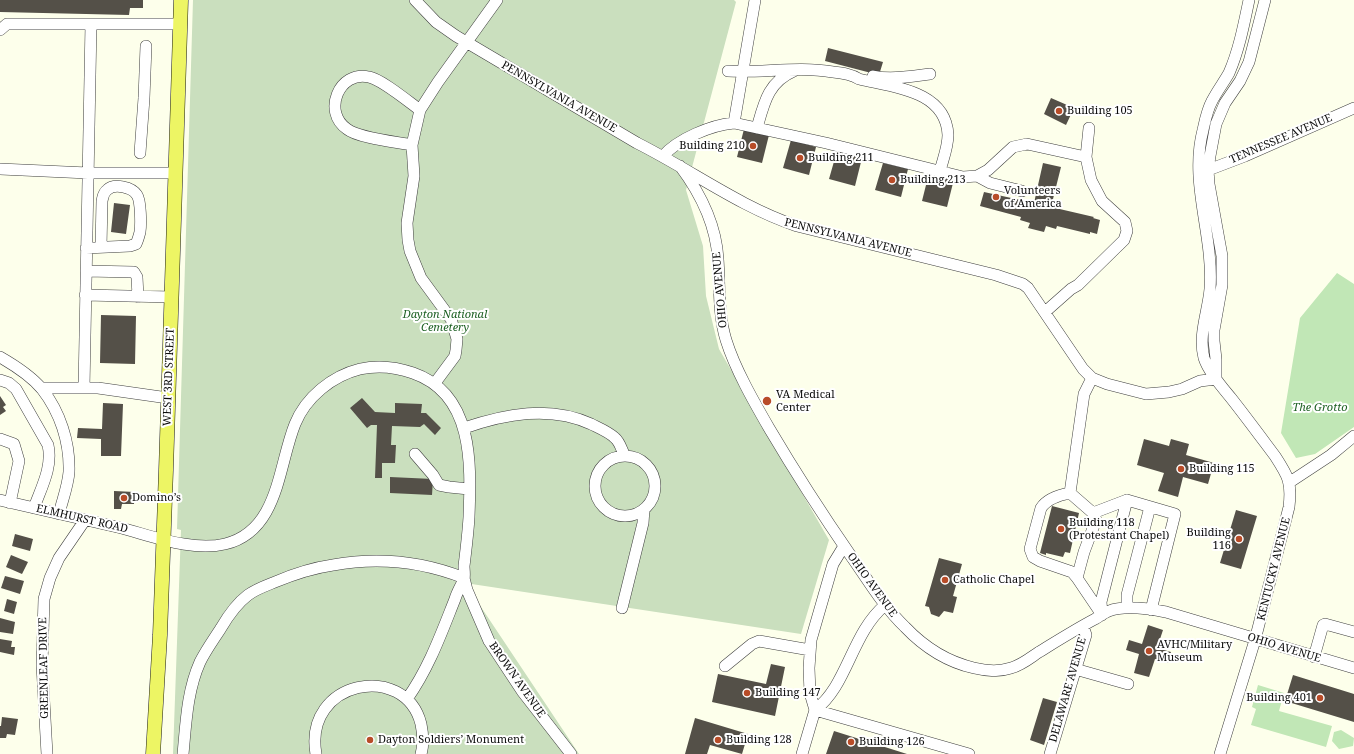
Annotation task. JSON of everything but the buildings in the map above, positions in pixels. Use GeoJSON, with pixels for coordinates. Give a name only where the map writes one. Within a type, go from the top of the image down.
{"type":"FeatureCollection","features":[{"type":"Feature","properties":{"kind":"main road","name":"WEST 3RD STREET"},"geometry":{"type":"LineString","coordinates":[[152,754],[160,635],[181,0]]}},
{"type":"Feature","properties":{"kind":"street","name":"PENNSYLVANIA AVENUE"},"geometry":{"type":"LineString","coordinates":[[415,0],[436,22],[466,43],[752,209],[797,226],[996,275],[1023,284],[1028,288],[1045,312],[1083,369],[1092,378],[1114,386],[1146,394],[1169,392],[1182,389],[1200,381],[1216,379]]}},
{"type":"Feature","properties":{"kind":"street"},"geometry":{"type":"LineString","coordinates":[[407,699],[431,660],[464,578],[468,532],[469,489],[468,451],[464,428],[455,407],[435,383],[455,356],[457,339],[451,319],[416,270],[410,252],[407,231],[414,176],[412,145],[420,110],[438,82],[497,0]]}},
{"type":"Feature","properties":{"kind":"street"},"geometry":{"type":"LineString","coordinates":[[734,123],[755,0]]}},
{"type":"Feature","properties":{"kind":"street"},"geometry":{"type":"LineString","coordinates":[[1249,0],[1236,53],[1228,73],[1211,102],[1202,132],[1198,159],[1209,184],[1222,256],[1222,285],[1214,330],[1216,379],[1275,456],[1290,482],[1331,455],[1354,436]]}},
{"type":"Feature","properties":{"kind":"street"},"geometry":{"type":"LineString","coordinates":[[1204,172],[1216,124],[1225,103],[1240,81],[1249,62],[1265,0]]}},
{"type":"Feature","properties":{"kind":"street"},"geometry":{"type":"LineString","coordinates":[[0,30],[7,24],[180,24]]}},
{"type":"Feature","properties":{"kind":"street"},"geometry":{"type":"LineString","coordinates":[[84,388],[91,24]]}},
{"type":"Feature","properties":{"kind":"street"},"geometry":{"type":"LineString","coordinates":[[1242,30],[1257,33]]}},
{"type":"Feature","properties":{"kind":"street"},"geometry":{"type":"LineString","coordinates":[[140,153],[145,91],[146,46]]}},
{"type":"Feature","properties":{"kind":"street"},"geometry":{"type":"LineString","coordinates":[[728,71],[743,72],[760,70],[796,70],[807,68],[853,75],[859,80],[915,92],[936,105],[946,125],[948,135],[940,171]]}},
{"type":"Feature","properties":{"kind":"street"},"geometry":{"type":"LineString","coordinates":[[757,128],[766,97],[772,86],[784,75],[796,70]]}},
{"type":"Feature","properties":{"kind":"street"},"geometry":{"type":"LineString","coordinates":[[853,75],[860,72],[879,77],[900,78],[930,74]]}},
{"type":"Feature","properties":{"kind":"street"},"geometry":{"type":"LineString","coordinates":[[1228,73],[1240,81]]}},
{"type":"Feature","properties":{"kind":"street"},"geometry":{"type":"LineString","coordinates":[[412,145],[355,134],[346,129],[337,116],[334,105],[341,87],[353,78],[368,76],[382,82],[420,110]]}},
{"type":"Feature","properties":{"kind":"street","name":"TENNESSEE AVENUE"},"geometry":{"type":"LineString","coordinates":[[1204,172],[1354,108]]}},
{"type":"Feature","properties":{"kind":"street"},"geometry":{"type":"LineString","coordinates":[[663,156],[681,140],[734,123],[963,177],[977,176],[988,170],[1014,147],[1026,144],[1086,157]]}},
{"type":"Feature","properties":{"kind":"street"},"geometry":{"type":"LineString","coordinates":[[1045,312],[1071,289],[1078,285],[1124,240],[1127,231],[1124,222],[1102,201],[1091,180],[1086,157],[1089,128]]}},
{"type":"Feature","properties":{"kind":"street","name":"OHIO AVENUE"},"geometry":{"type":"LineString","coordinates":[[680,166],[697,190],[709,218],[714,234],[718,258],[720,315],[730,350],[757,406],[798,477],[885,605],[906,629],[927,646],[944,657],[975,668],[989,671],[1013,668],[1110,610],[1127,608],[1166,612],[1255,640],[1268,642],[1354,668]]}},
{"type":"Feature","properties":{"kind":"street"},"geometry":{"type":"LineString","coordinates":[[0,170],[88,173],[175,173]]}},
{"type":"Feature","properties":{"kind":"street"},"geometry":{"type":"LineString","coordinates":[[977,176],[990,183],[1022,191]]}},
{"type":"Feature","properties":{"kind":"street"},"geometry":{"type":"LineString","coordinates":[[86,248],[118,247],[136,244],[140,232],[140,202],[137,195],[133,191],[127,188],[112,186],[104,194],[102,201],[101,247]]}},
{"type":"Feature","properties":{"kind":"street"},"geometry":{"type":"LineString","coordinates":[[86,271],[134,272],[137,277],[138,297]]}},
{"type":"Feature","properties":{"kind":"street"},"geometry":{"type":"LineString","coordinates":[[85,295],[171,297]]}},
{"type":"Feature","properties":{"kind":"street"},"geometry":{"type":"LineString","coordinates":[[0,357],[27,375],[41,388],[52,405],[63,427],[69,452],[69,474],[59,514]]}},
{"type":"Feature","properties":{"kind":"street","name":"ELMHURST ROAD"},"geometry":{"type":"LineString","coordinates":[[5,502],[146,534],[180,544],[215,546],[223,544],[245,536],[258,525],[267,513],[296,422],[304,407],[315,394],[329,383],[350,372],[378,367],[407,371],[425,377],[435,383]]}},
{"type":"Feature","properties":{"kind":"street"},"geometry":{"type":"LineString","coordinates":[[1070,493],[1084,394],[1092,378]]}},
{"type":"Feature","properties":{"kind":"street"},"geometry":{"type":"LineString","coordinates":[[0,380],[9,383],[16,389],[48,445],[50,455],[49,467],[34,508]]}},
{"type":"Feature","properties":{"kind":"street"},"geometry":{"type":"LineString","coordinates":[[41,388],[98,388],[168,398]]}},
{"type":"Feature","properties":{"kind":"street"},"geometry":{"type":"LineString","coordinates":[[464,428],[494,418],[529,413],[566,416],[588,422],[616,438],[625,456]]}},
{"type":"Feature","properties":{"kind":"street"},"geometry":{"type":"LineString","coordinates":[[0,439],[14,444],[20,461],[5,502]]}},
{"type":"Feature","properties":{"kind":"street"},"geometry":{"type":"LineString","coordinates":[[415,454],[433,475],[439,485],[449,488],[469,489]]}},
{"type":"Feature","properties":{"kind":"street"},"geometry":{"type":"LineString","coordinates":[[625,456],[634,458],[649,468],[655,485],[654,494],[644,509],[633,515],[618,516],[606,509],[597,497],[595,483],[600,469],[611,460],[625,456]]}},
{"type":"Feature","properties":{"kind":"street","name":"KENTUCKY AVENUE"},"geometry":{"type":"LineString","coordinates":[[1220,754],[1255,640],[1289,507],[1290,482]]}},
{"type":"Feature","properties":{"kind":"street"},"geometry":{"type":"LineString","coordinates":[[1077,578],[1084,552],[1096,520],[1094,513],[1070,493],[1062,494],[1045,502],[1041,508],[1030,549],[1033,557],[1040,562],[1072,572],[1102,615]]}},
{"type":"Feature","properties":{"kind":"street"},"geometry":{"type":"LineString","coordinates":[[1094,513],[1128,500],[1176,514],[1151,610]]}},
{"type":"Feature","properties":{"kind":"street"},"geometry":{"type":"LineString","coordinates":[[1102,615],[1101,602],[1128,500]]}},
{"type":"Feature","properties":{"kind":"street"},"geometry":{"type":"LineString","coordinates":[[1127,608],[1127,595],[1150,507]]}},
{"type":"Feature","properties":{"kind":"street"},"geometry":{"type":"LineString","coordinates":[[622,608],[643,523],[644,509]]}},
{"type":"Feature","properties":{"kind":"street","name":"GREENLEAF DRIVE"},"geometry":{"type":"LineString","coordinates":[[47,754],[42,665],[44,599],[56,563],[85,520]]}},
{"type":"Feature","properties":{"kind":"street"},"geometry":{"type":"LineString","coordinates":[[815,710],[810,693],[809,668],[811,640],[831,571],[844,546]]}},
{"type":"Feature","properties":{"kind":"street"},"geometry":{"type":"LineString","coordinates":[[183,754],[187,708],[193,682],[200,663],[235,607],[254,591],[299,572],[318,567],[366,560],[408,563],[447,571],[464,578]]}},
{"type":"Feature","properties":{"kind":"street","name":"BROWN AVENUE"},"geometry":{"type":"LineString","coordinates":[[464,578],[467,590],[489,640],[504,665],[522,691],[571,754]]}},
{"type":"Feature","properties":{"kind":"street"},"geometry":{"type":"LineString","coordinates":[[802,754],[815,710],[831,694],[869,623],[885,605]]}},
{"type":"Feature","properties":{"kind":"street"},"geometry":{"type":"LineString","coordinates":[[1314,657],[1323,625],[1325,624],[1354,632]]}},
{"type":"Feature","properties":{"kind":"street","name":"DELAWARE AVENUE"},"geometry":{"type":"LineString","coordinates":[[1050,754],[1086,635],[1083,626]]}},
{"type":"Feature","properties":{"kind":"street"},"geometry":{"type":"LineString","coordinates":[[725,666],[752,644],[759,641],[810,650]]}},
{"type":"Feature","properties":{"kind":"street"},"geometry":{"type":"LineString","coordinates":[[1075,669],[1128,684]]}},
{"type":"Feature","properties":{"kind":"street"},"geometry":{"type":"LineString","coordinates":[[316,754],[315,735],[318,721],[325,709],[337,696],[350,689],[365,686],[393,691],[407,699],[413,706],[421,725],[423,737],[423,748],[421,754]]}},
{"type":"Feature","properties":{"kind":"street"},"geometry":{"type":"LineString","coordinates":[[815,710],[969,754]]}},
{"type":"Feature","properties":{"kind":"green space","name":"Dayton National Cemetery"},"geometry":{"type":"Polygon","coordinates":[[[193,0],[734,0],[736,2],[686,190],[703,246],[706,296],[719,349],[829,540],[801,634],[465,583],[579,754],[173,754],[181,530],[177,529],[193,0]]]}},
{"type":"Feature","properties":{"kind":"green space","name":"The Grotto"},"geometry":{"type":"Polygon","coordinates":[[[1337,273],[1354,284],[1354,427],[1315,454],[1296,458],[1281,433],[1300,318],[1337,273]]]}},
{"type":"Feature","properties":{"kind":"green space"},"geometry":{"type":"Polygon","coordinates":[[[1258,685],[1284,693],[1279,711],[1332,726],[1326,747],[1251,725],[1256,709],[1252,707],[1258,685]]]}},
{"type":"Feature","properties":{"kind":"green space"},"geometry":{"type":"Polygon","coordinates":[[[1341,730],[1354,738],[1353,746],[1339,749],[1332,741],[1334,732],[1341,730]]]}},
{"type":"Feature","properties":{"kind":"place","name":"Building 105"},"geometry":{"type":"Point","coordinates":[1059,111]}},
{"type":"Feature","properties":{"kind":"place","name":"Building 210"},"geometry":{"type":"Point","coordinates":[753,146]}},
{"type":"Feature","properties":{"kind":"place","name":"Building 211"},"geometry":{"type":"Point","coordinates":[800,158]}},
{"type":"Feature","properties":{"kind":"place","name":"Building 213"},"geometry":{"type":"Point","coordinates":[892,180]}},
{"type":"Feature","properties":{"kind":"place","name":"Volunteers of America"},"geometry":{"type":"Point","coordinates":[996,197]}},
{"type":"Feature","properties":{"kind":"place","name":"VA Medical Center"},"geometry":{"type":"Point","coordinates":[767,401]}},
{"type":"Feature","properties":{"kind":"place","name":"Building 115"},"geometry":{"type":"Point","coordinates":[1181,469]}},
{"type":"Feature","properties":{"kind":"place","name":"Domino’s"},"geometry":{"type":"Point","coordinates":[124,498]}},
{"type":"Feature","properties":{"kind":"place","name":"Building 118 (Protestant Chapel)"},"geometry":{"type":"Point","coordinates":[1061,529]}},
{"type":"Feature","properties":{"kind":"place","name":"Building 116"},"geometry":{"type":"Point","coordinates":[1239,539]}},
{"type":"Feature","properties":{"kind":"place","name":"Catholic Chapel"},"geometry":{"type":"Point","coordinates":[945,580]}},
{"type":"Feature","properties":{"kind":"place","name":"AVHC/Military Museum"},"geometry":{"type":"Point","coordinates":[1149,651]}},
{"type":"Feature","properties":{"kind":"place","name":"Building 147"},"geometry":{"type":"Point","coordinates":[747,693]}},
{"type":"Feature","properties":{"kind":"place","name":"Building 401"},"geometry":{"type":"Point","coordinates":[1320,698]}},
{"type":"Feature","properties":{"kind":"place","name":"Dayton Soldiers’ Monument"},"geometry":{"type":"Point","coordinates":[370,740]}},
{"type":"Feature","properties":{"kind":"place","name":"Building 128"},"geometry":{"type":"Point","coordinates":[718,740]}},
{"type":"Feature","properties":{"kind":"place","name":"Building 126"},"geometry":{"type":"Point","coordinates":[851,742]}}]}
